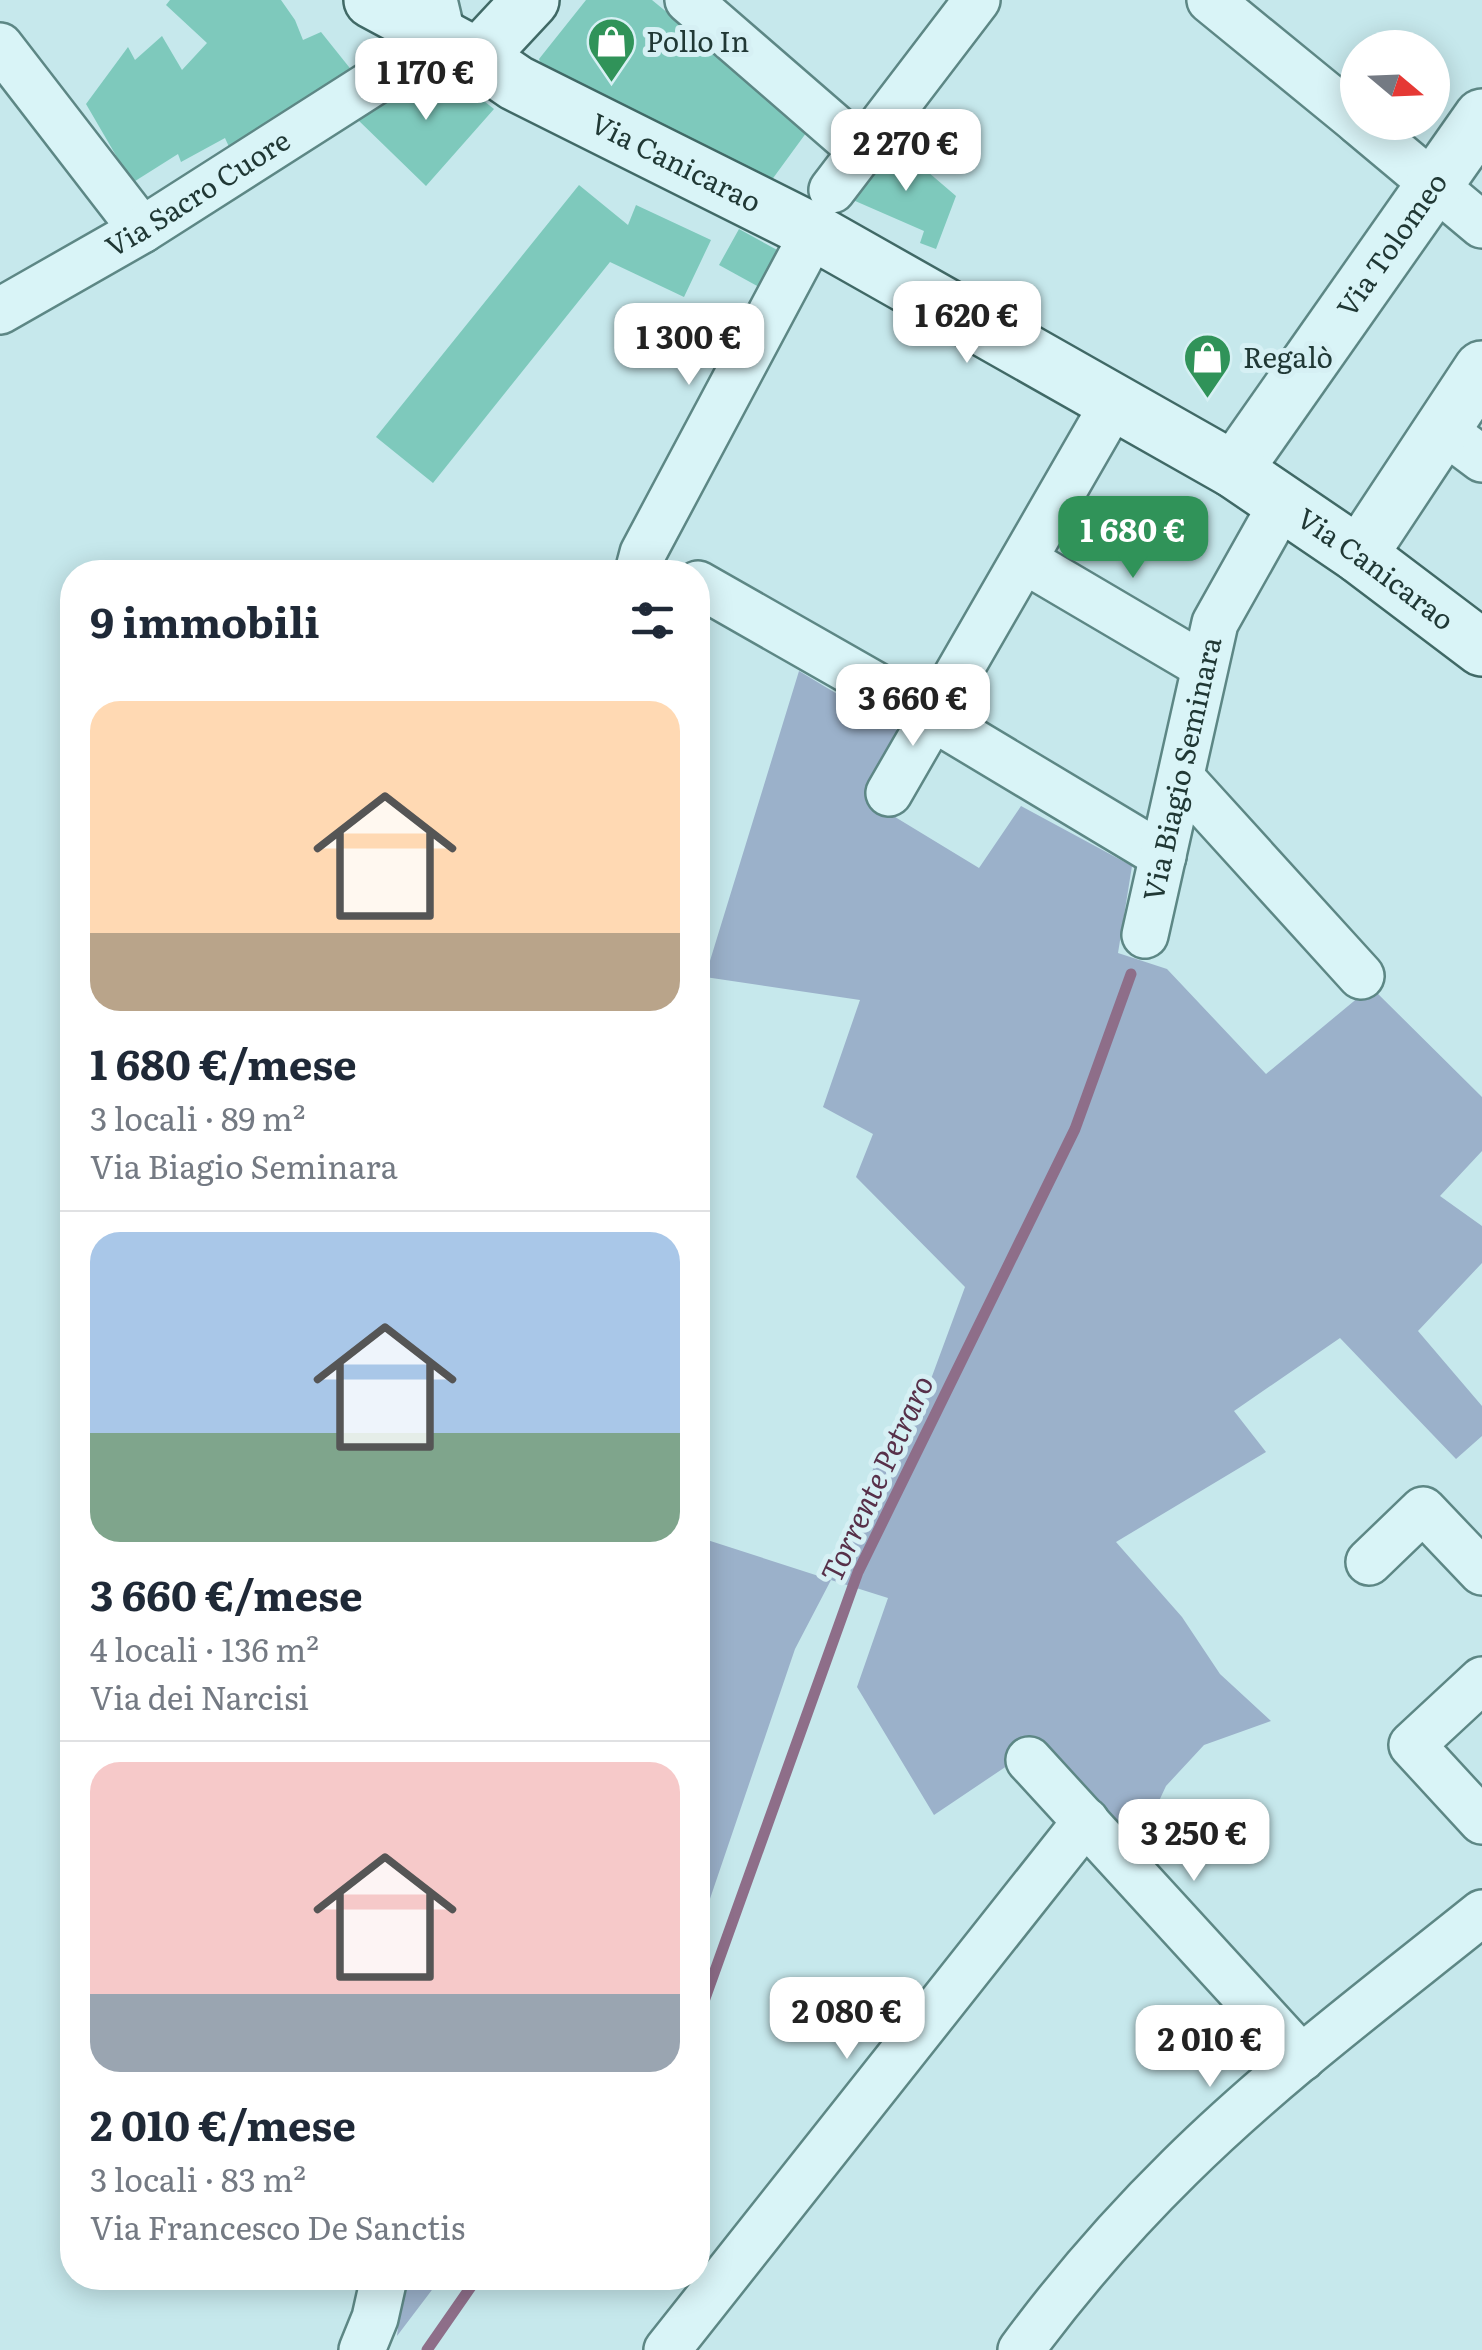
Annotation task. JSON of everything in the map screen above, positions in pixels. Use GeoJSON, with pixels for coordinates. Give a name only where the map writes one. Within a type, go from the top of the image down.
{"type":"FeatureCollection","features":[{"type":"Feature","properties":{"kind":"main road","name":"Via Canicarao"},"geometry":{"type":"LineString","coordinates":[[372,0],[452,32],[516,84],[823,210],[1116,401],[1234,470],[1359,555],[1482,648]]}},
{"type":"Feature","properties":{"kind":"main road"},"geometry":{"type":"LineString","coordinates":[[452,32],[532,0]]}},
{"type":"Feature","properties":{"kind":"main road","name":"Via Tolomeo"},"geometry":{"type":"LineString","coordinates":[[1234,470],[1482,117]]}},
{"type":"Feature","properties":{"kind":"main road"},"geometry":{"type":"LineString","coordinates":[[1359,555],[1462,444],[1482,369]]}},
{"type":"Feature","properties":{"kind":"street"},"geometry":{"type":"LineString","coordinates":[[688,0],[862,151]]}},
{"type":"Feature","properties":{"kind":"street"},"geometry":{"type":"LineString","coordinates":[[656,560],[823,210],[862,151],[977,0]]}},
{"type":"Feature","properties":{"kind":"street"},"geometry":{"type":"LineString","coordinates":[[1210,0],[1340,107]]}},
{"type":"Feature","properties":{"kind":"street","name":"Via Sacro Cuore"},"geometry":{"type":"LineString","coordinates":[[0,311],[142,230],[452,32]]}},
{"type":"Feature","properties":{"kind":"street"},"geometry":{"type":"LineString","coordinates":[[0,46],[142,230]]}},
{"type":"Feature","properties":{"kind":"street"},"geometry":{"type":"LineString","coordinates":[[1380,140],[1482,224]]}},
{"type":"Feature","properties":{"kind":"street"},"geometry":{"type":"LineString","coordinates":[[889,793],[1116,401]]}},
{"type":"Feature","properties":{"kind":"street","name":"Via Biagio Seminara"},"geometry":{"type":"LineString","coordinates":[[1145,935],[1215,623],[1282,502]]}},
{"type":"Feature","properties":{"kind":"street"},"geometry":{"type":"LineString","coordinates":[[1024,560],[1204,666]]}},
{"type":"Feature","properties":{"kind":"street"},"geometry":{"type":"LineString","coordinates":[[710,591],[1163,856]]}},
{"type":"Feature","properties":{"kind":"street"},"geometry":{"type":"LineString","coordinates":[[1182,779],[1361,976]]}},
{"type":"Feature","properties":{"kind":"street"},"geometry":{"type":"LineString","coordinates":[[1370,1562],[1422,1510],[1482,1572]]}},
{"type":"Feature","properties":{"kind":"street"},"geometry":{"type":"LineString","coordinates":[[1482,1680],[1412,1744],[1482,1821]]}},
{"type":"Feature","properties":{"kind":"street"},"geometry":{"type":"LineString","coordinates":[[1029,1760],[1302,2058]]}},
{"type":"Feature","properties":{"kind":"street"},"geometry":{"type":"LineString","coordinates":[[667,2350],[1086,1821]]}},
{"type":"Feature","properties":{"kind":"street"},"geometry":{"type":"LineString","coordinates":[[1021,2350],[1072,2281],[1181,2166],[1302,2058],[1482,1912]]}},
{"type":"Feature","properties":{"kind":"street"},"geometry":{"type":"LineString","coordinates":[[362,2350],[381,2290]]}},
{"type":"Feature","properties":{"kind":"shaded area"},"geometry":{"type":"Polygon","coordinates":[[[799,671],[912,739],[877,806],[979,868],[1021,806],[1132,866],[1118,953],[1167,969],[1266,1074],[1371,987],[1482,1097],[1482,1151],[1440,1196],[1482,1226],[1482,1263],[1418,1331],[1482,1406],[1482,1436],[1456,1459],[1340,1338],[1234,1411],[1266,1452],[1116,1542],[1182,1617],[1220,1674],[1271,1721],[1204,1745],[1166,1786],[1138,1846],[1035,1747],[934,1815],[857,1687],[888,1598],[831,1580],[878,1456],[931,1379],[965,1287],[856,1177],[873,1134],[823,1107],[860,1000],[710,978],[710,961],[799,671]]]}},
{"type":"Feature","properties":{"kind":"shaded area"},"geometry":{"type":"Polygon","coordinates":[[[710,1541],[831,1580],[795,1649],[710,1899],[710,1541]]]}},
{"type":"Feature","properties":{"kind":"shaded area"},"geometry":{"type":"Polygon","coordinates":[[[403,2290],[432,2290],[397,2336],[403,2290]]]}},
{"type":"Feature","properties":{"kind":"building"},"geometry":{"type":"Polygon","coordinates":[[[170,0],[281,0],[303,40],[321,32],[357,77],[234,158],[225,138],[181,162],[178,154],[132,183],[86,104],[128,47],[135,60],[162,36],[182,70],[207,43],[166,5],[170,0]]]}},
{"type":"Feature","properties":{"kind":"building"},"geometry":{"type":"Polygon","coordinates":[[[586,0],[652,0],[809,129],[771,181],[543,69],[539,59],[586,0]]]}},
{"type":"Feature","properties":{"kind":"building"},"geometry":{"type":"Polygon","coordinates":[[[428,68],[459,93],[465,86],[494,109],[426,186],[356,118],[406,83],[414,87],[428,68]]]}},
{"type":"Feature","properties":{"kind":"building"},"geometry":{"type":"Polygon","coordinates":[[[893,142],[956,196],[936,249],[920,243],[924,231],[846,197],[893,142]]]}},
{"type":"Feature","properties":{"kind":"building"},"geometry":{"type":"Polygon","coordinates":[[[579,185],[628,225],[636,205],[711,240],[684,297],[610,262],[433,483],[376,437],[579,185]]]}},
{"type":"Feature","properties":{"kind":"building"},"geometry":{"type":"Polygon","coordinates":[[[739,229],[779,251],[759,287],[719,265],[739,229]]]}},
{"type":"Feature","properties":{"kind":"waterway","name":"Torrente Petraro"},"geometry":{"type":"LineString","coordinates":[[710,1985],[858,1572],[1075,1129],[1131,974]]}},
{"type":"Feature","properties":{"kind":"waterway","name":"Torrente Petraro"},"geometry":{"type":"LineString","coordinates":[[427,2350],[469,2290]]}},
{"type":"Feature","properties":{"kind":"place","name":"Pollo In"},"geometry":{"type":"Point","coordinates":[611,84]}},
{"type":"Feature","properties":{"kind":"place","name":"Regalò"},"geometry":{"type":"Point","coordinates":[1208,400]}}]}
